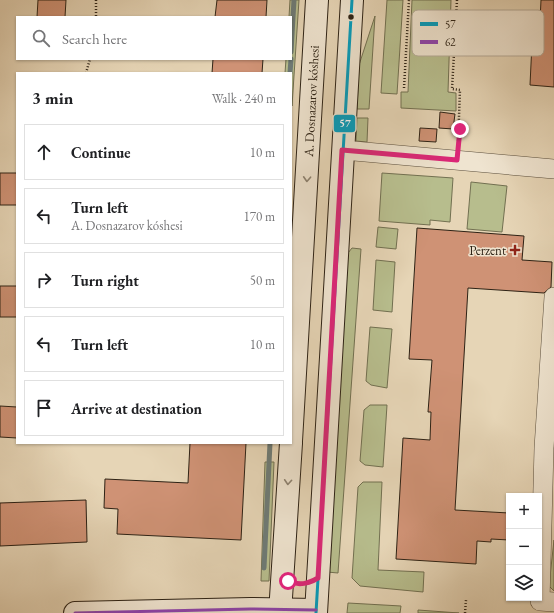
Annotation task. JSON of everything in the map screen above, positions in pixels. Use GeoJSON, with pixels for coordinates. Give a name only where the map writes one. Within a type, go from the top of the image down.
{"type":"FeatureCollection","features":[{"type":"Feature","properties":{"kind":"main road","name":"A. Dosnazarov kóshesi"},"geometry":{"type":"LineString","coordinates":[[292,425],[317,0]]}},
{"type":"Feature","properties":{"kind":"main road"},"geometry":{"type":"LineString","coordinates":[[75,613],[316,611],[352,0]]}},
{"type":"Feature","properties":{"kind":"main road","name":"A. Dosnazarov kóshesi"},"geometry":{"type":"LineString","coordinates":[[280,611],[291,444]]}},
{"type":"Feature","properties":{"kind":"main road"},"geometry":{"type":"LineString","coordinates":[[282,575],[288,581],[295,584],[303,584],[318,578]]}},
{"type":"Feature","properties":{"kind":"street"},"geometry":{"type":"LineString","coordinates":[[342,150],[554,169]]}},
{"type":"Feature","properties":{"kind":"street"},"geometry":{"type":"LineString","coordinates":[[554,297],[544,448],[540,601],[554,602]]}},
{"type":"Feature","properties":{"kind":"path"},"geometry":{"type":"LineString","coordinates":[[96,0],[96,16]]}},
{"type":"Feature","properties":{"kind":"path"},"geometry":{"type":"LineString","coordinates":[[404,88],[409,0]]}},
{"type":"Feature","properties":{"kind":"path"},"geometry":{"type":"LineString","coordinates":[[456,10],[457,0]]}},
{"type":"Feature","properties":{"kind":"path"},"geometry":{"type":"LineString","coordinates":[[454,56],[452,89],[460,90],[460,129],[457,160]]}},
{"type":"Feature","properties":{"kind":"path"},"geometry":{"type":"LineString","coordinates":[[86,72],[90,60]]}},
{"type":"Feature","properties":{"kind":"path"},"geometry":{"type":"LineString","coordinates":[[465,613],[466,600]]}},
{"type":"Feature","properties":{"kind":"green space"},"geometry":{"type":"Polygon","coordinates":[[[290,0],[299,0],[292,106],[292,72],[285,72],[286,60],[292,60],[292,16],[289,16],[290,0]]]}},
{"type":"Feature","properties":{"kind":"green space"},"geometry":{"type":"Polygon","coordinates":[[[387,0],[403,0],[397,94],[381,93],[387,0]]]}},
{"type":"Feature","properties":{"kind":"green space"},"geometry":{"type":"Polygon","coordinates":[[[412,0],[451,0],[451,10],[412,10],[412,56],[449,56],[448,92],[456,93],[456,111],[401,108],[401,92],[408,92],[412,0]]]}},
{"type":"Feature","properties":{"kind":"green space"},"geometry":{"type":"Polygon","coordinates":[[[375,16],[369,109],[357,109],[359,65],[375,16]]]}},
{"type":"Feature","properties":{"kind":"green space"},"geometry":{"type":"Polygon","coordinates":[[[357,118],[368,118],[367,142],[356,141],[357,118]]]}},
{"type":"Feature","properties":{"kind":"green space"},"geometry":{"type":"Polygon","coordinates":[[[382,173],[453,178],[450,222],[430,220],[430,225],[379,221],[382,173]]]}},
{"type":"Feature","properties":{"kind":"green space"},"geometry":{"type":"Polygon","coordinates":[[[471,182],[507,186],[502,232],[467,229],[471,182]]]}},
{"type":"Feature","properties":{"kind":"green space"},"geometry":{"type":"Polygon","coordinates":[[[378,227],[398,229],[396,249],[376,247],[378,227]]]}},
{"type":"Feature","properties":{"kind":"green space"},"geometry":{"type":"Polygon","coordinates":[[[352,248],[361,249],[338,573],[327,572],[348,253],[352,248]]]}},
{"type":"Feature","properties":{"kind":"green space"},"geometry":{"type":"Polygon","coordinates":[[[376,260],[395,262],[392,312],[373,310],[376,260]]]}},
{"type":"Feature","properties":{"kind":"green space"},"geometry":{"type":"Polygon","coordinates":[[[370,327],[392,329],[387,388],[371,385],[366,381],[370,327]]]}},
{"type":"Feature","properties":{"kind":"green space"},"geometry":{"type":"Polygon","coordinates":[[[370,405],[387,405],[383,467],[365,465],[360,461],[364,410],[370,405]]]}},
{"type":"Feature","properties":{"kind":"green space"},"geometry":{"type":"Polygon","coordinates":[[[265,462],[274,462],[269,581],[261,581],[265,462]]]}},
{"type":"Feature","properties":{"kind":"green space"},"geometry":{"type":"Polygon","coordinates":[[[363,482],[382,482],[378,570],[424,572],[423,592],[360,586],[352,578],[358,487],[363,482]]]}},
{"type":"Feature","properties":{"kind":"green space"},"geometry":{"type":"Polygon","coordinates":[[[554,540],[554,591],[549,586],[554,540]]]}},
{"type":"Feature","properties":{"kind":"green space"},"geometry":{"type":"Polygon","coordinates":[[[348,603],[401,606],[400,613],[347,613],[348,603]]]}},
{"type":"Feature","properties":{"kind":"green space"},"geometry":{"type":"Polygon","coordinates":[[[418,610],[459,613],[418,613],[418,610]]]}},
{"type":"Feature","properties":{"kind":"building"},"geometry":{"type":"Polygon","coordinates":[[[38,0],[66,0],[65,16],[37,16],[38,0]]]}},
{"type":"Feature","properties":{"kind":"building"},"geometry":{"type":"Polygon","coordinates":[[[217,0],[267,0],[266,16],[215,16],[217,0]]]}},
{"type":"Feature","properties":{"kind":"building"},"geometry":{"type":"Polygon","coordinates":[[[541,0],[554,0],[554,87],[530,85],[531,56],[544,56],[544,10],[541,10],[541,0]]]}},
{"type":"Feature","properties":{"kind":"building"},"geometry":{"type":"Polygon","coordinates":[[[213,60],[263,60],[262,72],[212,72],[213,60]]]}},
{"type":"Feature","properties":{"kind":"building"},"geometry":{"type":"Polygon","coordinates":[[[440,112],[455,114],[453,129],[439,128],[440,112]]]}},
{"type":"Feature","properties":{"kind":"building"},"geometry":{"type":"Polygon","coordinates":[[[420,128],[437,129],[436,142],[419,141],[420,128]]]}},
{"type":"Feature","properties":{"kind":"building"},"geometry":{"type":"Polygon","coordinates":[[[0,173],[16,173],[16,205],[0,205],[0,173]]]}},
{"type":"Feature","properties":{"kind":"building"},"geometry":{"type":"Polygon","coordinates":[[[417,228],[524,236],[522,260],[552,262],[551,287],[544,293],[468,288],[455,510],[506,513],[506,540],[491,539],[491,542],[477,541],[476,564],[396,559],[403,438],[430,440],[431,412],[428,412],[432,360],[409,359],[417,228]]]}},
{"type":"Feature","properties":{"kind":"building"},"geometry":{"type":"Polygon","coordinates":[[[0,286],[16,286],[16,317],[0,317],[0,286]]]}},
{"type":"Feature","properties":{"kind":"building"},"geometry":{"type":"Polygon","coordinates":[[[0,406],[16,407],[16,438],[0,437],[0,406]]]}},
{"type":"Feature","properties":{"kind":"building"},"geometry":{"type":"Polygon","coordinates":[[[190,444],[246,444],[241,540],[117,534],[118,509],[104,508],[105,479],[188,483],[190,444]]]}},
{"type":"Feature","properties":{"kind":"building"},"geometry":{"type":"Polygon","coordinates":[[[86,500],[87,542],[0,546],[0,503],[86,500]]]}},
{"type":"Feature","properties":{"kind":"waterway"},"geometry":{"type":"LineString","coordinates":[[292,35],[294,0]]}},
{"type":"Feature","properties":{"kind":"waterway"},"geometry":{"type":"LineString","coordinates":[[290,72],[291,60]]}},
{"type":"Feature","properties":{"kind":"waterway"},"geometry":{"type":"LineString","coordinates":[[264,568],[270,444]]}},
{"type":"Feature","properties":{"kind":"transit line","name":"57"},"geometry":{"type":"LineString","coordinates":[[316,613],[352,0]]}},
{"type":"Feature","properties":{"kind":"transit line","name":"62"},"geometry":{"type":"LineString","coordinates":[[75,613],[250,609],[316,610]]}},
{"type":"Feature","properties":{"kind":"place","name":"Perzent"},"geometry":{"type":"Point","coordinates":[515,250]}},
{"type":"Feature","properties":{"kind":"route"},"geometry":{"type":"LineString","coordinates":[[288,581],[295,584],[303,584],[318,578],[342,150],[457,160],[460,129]]}}]}
